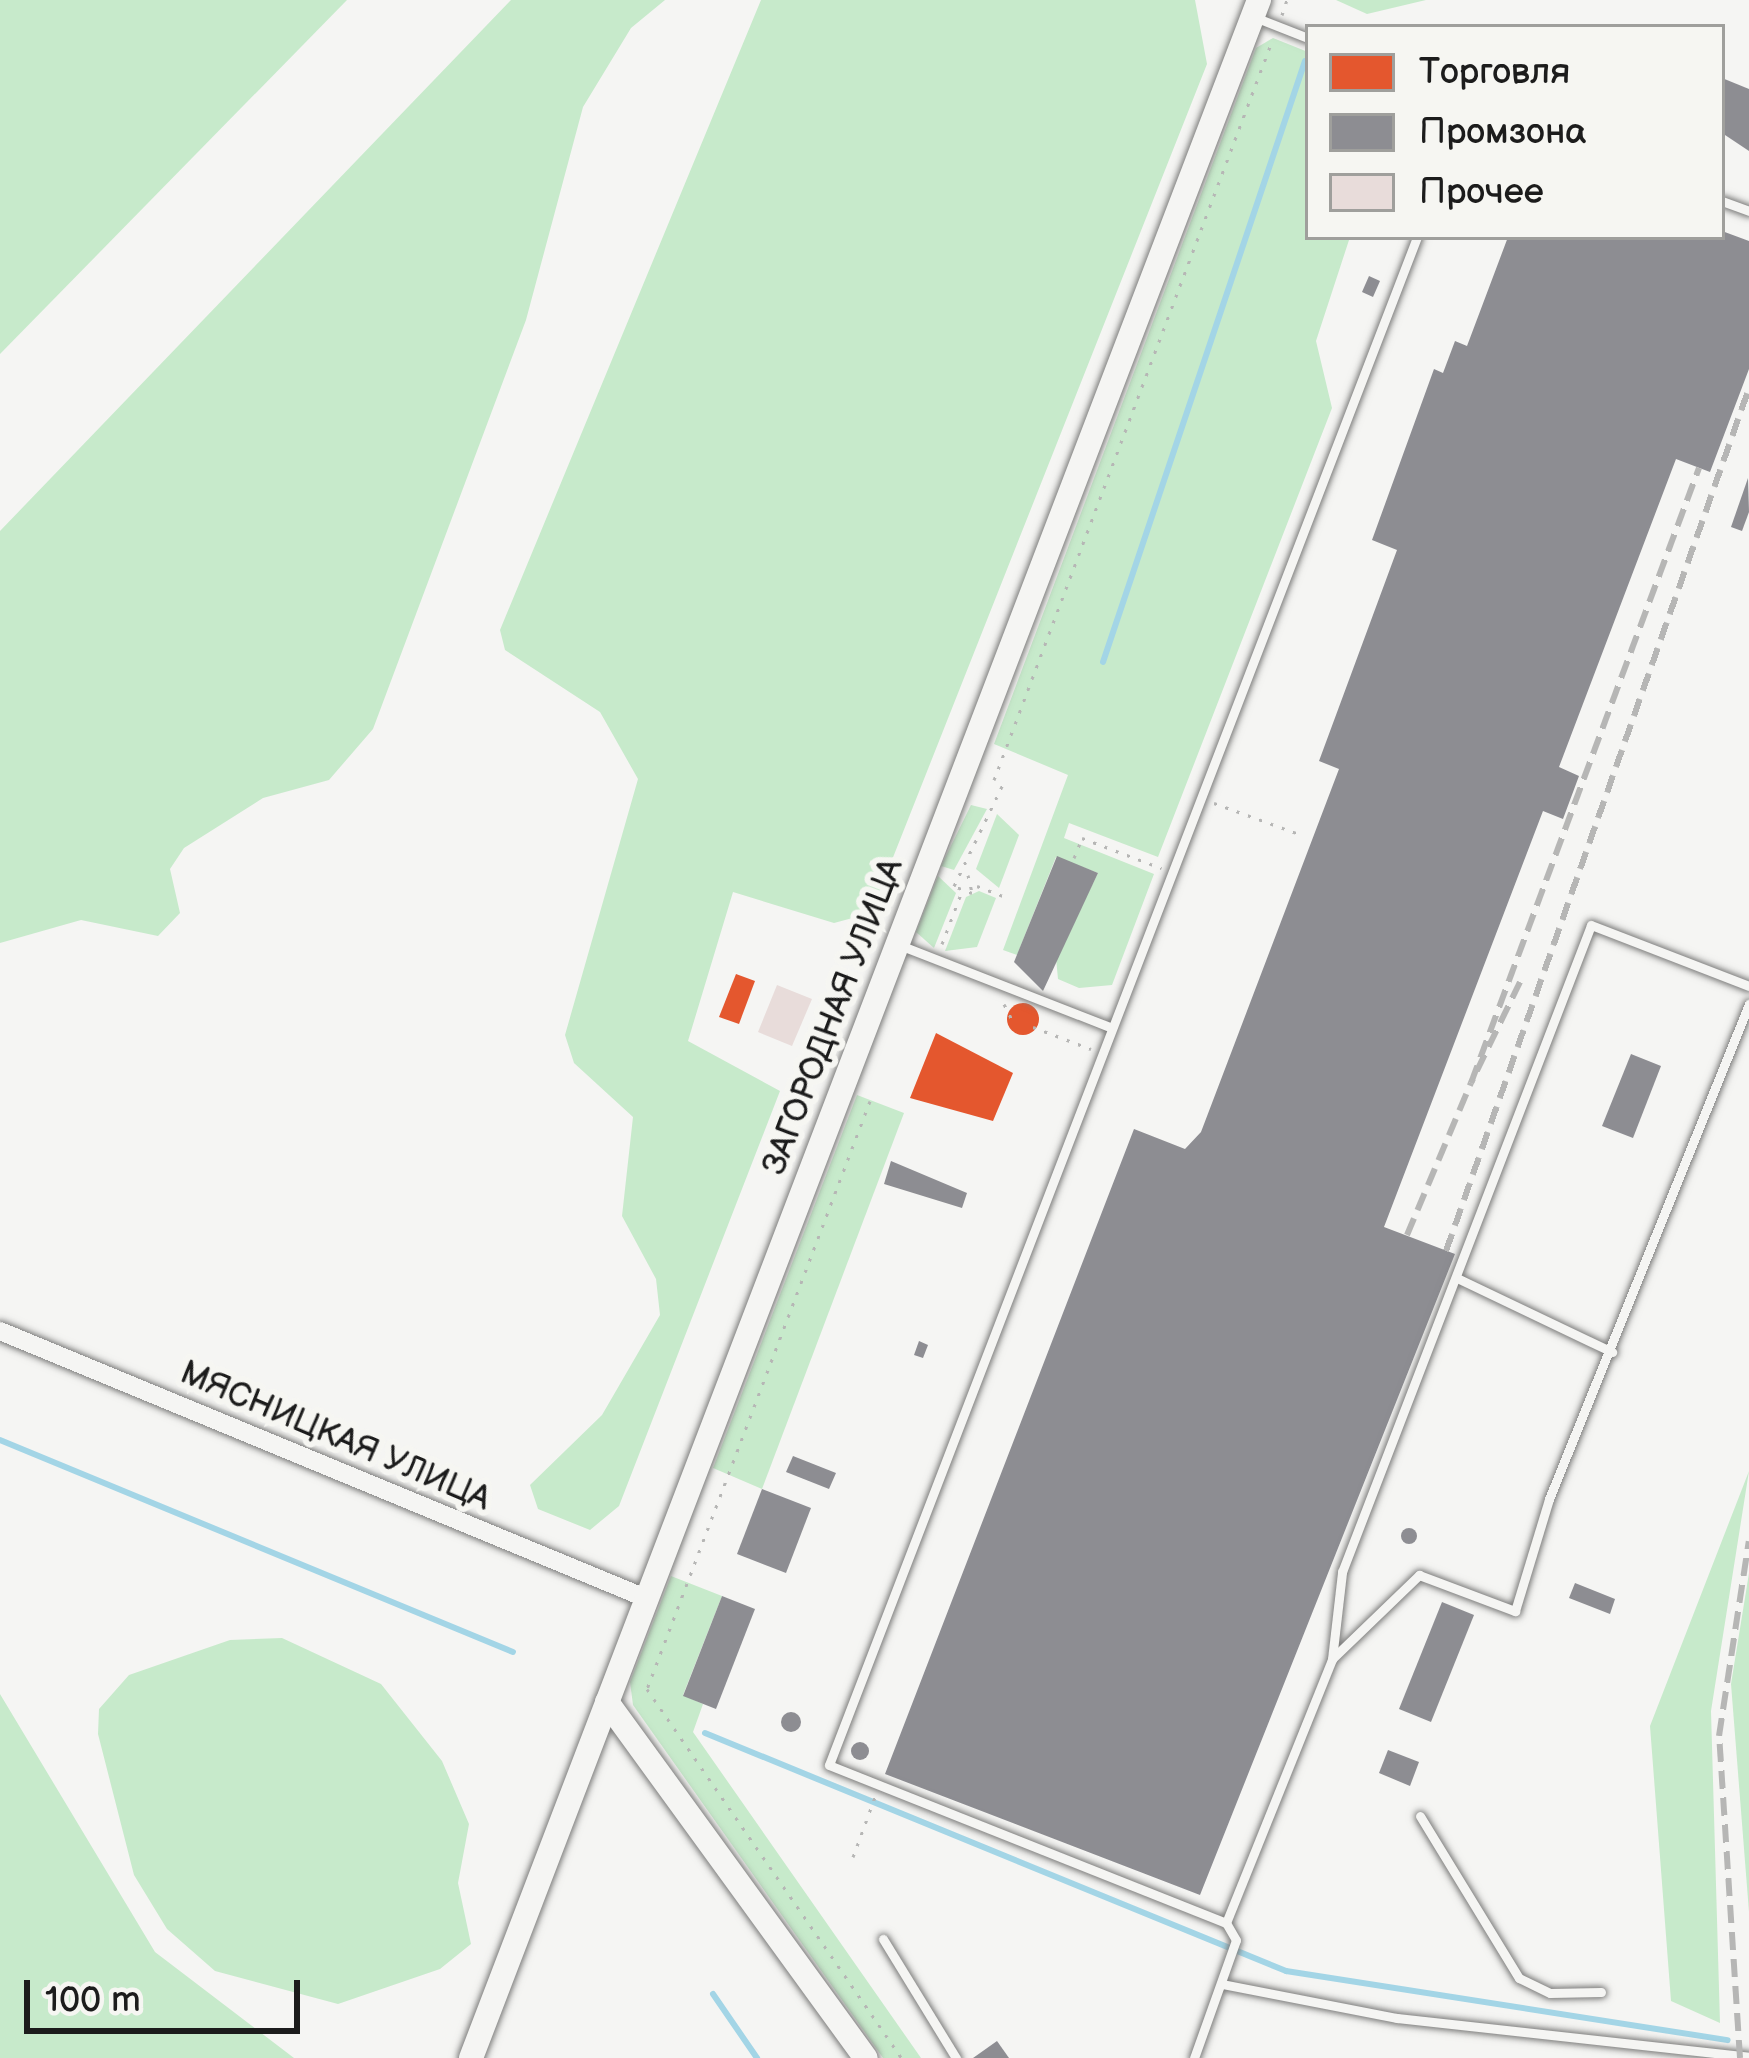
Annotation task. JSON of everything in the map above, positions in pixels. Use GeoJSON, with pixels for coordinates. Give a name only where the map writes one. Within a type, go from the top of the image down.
{"type":"FeatureCollection","features":[{"type":"Feature","properties":{"kind":"street","name":"ЗАГОРОДНАЯ УЛИЦА"},"geometry":{"type":"LineString","coordinates":[[471,2058],[1255,8]]}},
{"type":"Feature","properties":{"kind":"street","name":"МЯСНИЦКАЯ УЛИЦА"},"geometry":{"type":"LineString","coordinates":[[0,1330],[648,1599]]}},
{"type":"Feature","properties":{"kind":"street"},"geometry":{"type":"LineString","coordinates":[[608,1702],[866,2058]]}},
{"type":"Feature","properties":{"kind":"lane"},"geometry":{"type":"LineString","coordinates":[[1255,8],[1277,26],[1305,37]]}},
{"type":"Feature","properties":{"kind":"lane"},"geometry":{"type":"LineString","coordinates":[[1226,1923],[829,1765],[1416,240]]}},
{"type":"Feature","properties":{"kind":"lane"},"geometry":{"type":"LineString","coordinates":[[1194,2058],[1234,1946],[1226,1923],[1332,1659],[1333,1597],[1591,925],[1749,986]]}},
{"type":"Feature","properties":{"kind":"lane"},"geometry":{"type":"LineString","coordinates":[[897,944],[1112,1028]]}},
{"type":"Feature","properties":{"kind":"lane"},"geometry":{"type":"LineString","coordinates":[[1332,1659],[1419,1575],[1515,1611],[1749,1004]]}},
{"type":"Feature","properties":{"kind":"lane"},"geometry":{"type":"LineString","coordinates":[[1457,1278],[1612,1352]]}},
{"type":"Feature","properties":{"kind":"lane"},"geometry":{"type":"LineString","coordinates":[[1420,1816],[1520,1978],[1550,1993],[1600,1992]]}},
{"type":"Feature","properties":{"kind":"lane"},"geometry":{"type":"LineString","coordinates":[[884,1939],[956,2058]]}},
{"type":"Feature","properties":{"kind":"lane"},"geometry":{"type":"LineString","coordinates":[[1222,1984],[1396,2018],[1749,2057]]}},
{"type":"Feature","properties":{"kind":"path"},"geometry":{"type":"LineString","coordinates":[[994,781],[1288,0]]}},
{"type":"Feature","properties":{"kind":"path"},"geometry":{"type":"LineString","coordinates":[[963,890],[954,886],[968,875],[1003,784]]}},
{"type":"Feature","properties":{"kind":"path"},"geometry":{"type":"LineString","coordinates":[[1200,798],[1302,835]]}},
{"type":"Feature","properties":{"kind":"path"},"geometry":{"type":"LineString","coordinates":[[1074,858],[1082,838],[1172,872]]}},
{"type":"Feature","properties":{"kind":"path"},"geometry":{"type":"LineString","coordinates":[[968,875],[975,885],[1008,898]]}},
{"type":"Feature","properties":{"kind":"path"},"geometry":{"type":"LineString","coordinates":[[936,959],[963,890],[975,885]]}},
{"type":"Feature","properties":{"kind":"path"},"geometry":{"type":"LineString","coordinates":[[1010,988],[1000,1013],[1012,1018]]}},
{"type":"Feature","properties":{"kind":"path"},"geometry":{"type":"LineString","coordinates":[[1033,1027],[1090,1050]]}},
{"type":"Feature","properties":{"kind":"path"},"geometry":{"type":"LineString","coordinates":[[870,1100],[647,1689],[902,2058]]}},
{"type":"Feature","properties":{"kind":"path"},"geometry":{"type":"LineString","coordinates":[[853,1857],[880,1785]]}},
{"type":"Feature","properties":{"kind":"green space"},"geometry":{"type":"Polygon","coordinates":[[[0,0],[347,0],[0,354],[0,0]]]}},
{"type":"Feature","properties":{"kind":"green space"},"geometry":{"type":"Polygon","coordinates":[[[511,0],[665,0],[631,28],[583,107],[526,320],[373,729],[329,780],[263,798],[184,848],[170,869],[180,913],[158,936],[81,920],[0,943],[0,531],[511,0]]]}},
{"type":"Feature","properties":{"kind":"green space"},"geometry":{"type":"Polygon","coordinates":[[[761,0],[1195,0],[1207,64],[871,913],[834,923],[733,892],[688,1041],[780,1091],[619,1506],[590,1530],[538,1509],[530,1485],[602,1415],[660,1315],[656,1279],[622,1216],[633,1117],[574,1063],[565,1035],[638,779],[600,712],[505,650],[500,630],[761,0]]]}},
{"type":"Feature","properties":{"kind":"green space"},"geometry":{"type":"Polygon","coordinates":[[[1336,0],[1426,0],[1367,14],[1336,0]]]}},
{"type":"Feature","properties":{"kind":"green space"},"geometry":{"type":"Polygon","coordinates":[[[1273,38],[1305,51],[1305,240],[1349,240],[1316,341],[1332,408],[1158,857],[1069,823],[1064,838],[1154,874],[1112,985],[1079,988],[1058,979],[1056,958],[1098,873],[1056,857],[1017,955],[1003,950],[1068,775],[994,744],[1256,48],[1273,38]]]}},
{"type":"Feature","properties":{"kind":"green space"},"geometry":{"type":"Polygon","coordinates":[[[971,805],[987,809],[954,870],[941,866],[971,805]]]}},
{"type":"Feature","properties":{"kind":"green space"},"geometry":{"type":"Polygon","coordinates":[[[997,814],[1019,835],[999,888],[976,869],[997,814]]]}},
{"type":"Feature","properties":{"kind":"green space"},"geometry":{"type":"Polygon","coordinates":[[[938,876],[956,893],[934,948],[916,932],[938,876]]]}},
{"type":"Feature","properties":{"kind":"green space"},"geometry":{"type":"Polygon","coordinates":[[[979,891],[996,898],[977,947],[945,951],[966,897],[979,891]]]}},
{"type":"Feature","properties":{"kind":"green space"},"geometry":{"type":"Polygon","coordinates":[[[857,1095],[904,1113],[762,1489],[713,1468],[857,1095]]]}},
{"type":"Feature","properties":{"kind":"green space"},"geometry":{"type":"Polygon","coordinates":[[[1749,1471],[1711,1711],[1720,2023],[1671,2001],[1650,1726],[1749,1471]]]}},
{"type":"Feature","properties":{"kind":"green space"},"geometry":{"type":"Polygon","coordinates":[[[1749,1573],[1749,1912],[1731,1684],[1749,1573]]]}},
{"type":"Feature","properties":{"kind":"green space"},"geometry":{"type":"Polygon","coordinates":[[[671,1576],[722,1596],[683,1695],[703,1704],[693,1732],[921,2058],[883,2058],[633,1705],[630,1682],[671,1576]]]}},
{"type":"Feature","properties":{"kind":"green space"},"geometry":{"type":"Polygon","coordinates":[[[282,1638],[381,1684],[442,1761],[469,1824],[458,1883],[471,1944],[440,1969],[338,2004],[215,1971],[167,1929],[134,1875],[98,1734],[99,1709],[129,1675],[230,1640],[282,1638]]]}},
{"type":"Feature","properties":{"kind":"green space"},"geometry":{"type":"Polygon","coordinates":[[[0,1694],[155,1952],[294,2058],[0,2058],[0,1694]]]}},
{"type":"Feature","properties":{"kind":"building: Торговля"},"geometry":{"type":"Polygon","coordinates":[[[736,974],[755,981],[739,1024],[719,1017],[736,974]]]}},
{"type":"Feature","properties":{"kind":"building: Торговля"},"geometry":{"type":"Polygon","coordinates":[[[1023,1003],[1034,1008],[1039,1019],[1034,1030],[1023,1035],[1012,1030],[1007,1019],[1012,1008],[1023,1003]]]}},
{"type":"Feature","properties":{"kind":"building: Торговля"},"geometry":{"type":"Polygon","coordinates":[[[936,1033],[1013,1073],[993,1121],[910,1098],[936,1033]]]}},
{"type":"Feature","properties":{"kind":"building: Промзона"},"geometry":{"type":"Polygon","coordinates":[[[1725,79],[1749,89],[1749,151],[1725,135],[1725,79]]]}},
{"type":"Feature","properties":{"kind":"building: Промзона"},"geometry":{"type":"Polygon","coordinates":[[[1725,232],[1749,241],[1749,369],[1710,472],[1676,459],[1559,767],[1579,776],[1563,819],[1543,811],[1384,1227],[1455,1254],[1200,1895],[885,1774],[1134,1129],[1185,1149],[1201,1132],[1339,769],[1319,761],[1397,550],[1372,540],[1434,369],[1443,373],[1455,341],[1467,346],[1507,240],[1725,240],[1725,232]]]}},
{"type":"Feature","properties":{"kind":"building: Промзона"},"geometry":{"type":"Polygon","coordinates":[[[1369,276],[1380,281],[1373,297],[1362,292],[1369,276]]]}},
{"type":"Feature","properties":{"kind":"building: Промзона"},"geometry":{"type":"Polygon","coordinates":[[[1748,478],[1749,512],[1742,531],[1731,527],[1748,478]]]}},
{"type":"Feature","properties":{"kind":"building: Промзона"},"geometry":{"type":"Polygon","coordinates":[[[1057,856],[1098,873],[1043,991],[1014,962],[1057,856]]]}},
{"type":"Feature","properties":{"kind":"building: Промзона"},"geometry":{"type":"Polygon","coordinates":[[[1631,1054],[1661,1066],[1633,1138],[1602,1126],[1631,1054]]]}},
{"type":"Feature","properties":{"kind":"building: Промзона"},"geometry":{"type":"Polygon","coordinates":[[[891,1161],[967,1193],[962,1208],[884,1184],[891,1161]]]}},
{"type":"Feature","properties":{"kind":"building: Промзона"},"geometry":{"type":"Polygon","coordinates":[[[919,1341],[928,1345],[923,1358],[914,1355],[919,1341]]]}},
{"type":"Feature","properties":{"kind":"building: Промзона"},"geometry":{"type":"Polygon","coordinates":[[[793,1456],[836,1473],[829,1489],[786,1472],[793,1456]]]}},
{"type":"Feature","properties":{"kind":"building: Промзона"},"geometry":{"type":"Polygon","coordinates":[[[762,1489],[811,1508],[786,1573],[737,1554],[762,1489]]]}},
{"type":"Feature","properties":{"kind":"building: Промзона"},"geometry":{"type":"Polygon","coordinates":[[[1409,1528],[1417,1536],[1409,1544],[1401,1536],[1409,1528]]]}},
{"type":"Feature","properties":{"kind":"building: Промзона"},"geometry":{"type":"Polygon","coordinates":[[[1575,1583],[1615,1599],[1610,1614],[1569,1598],[1575,1583]]]}},
{"type":"Feature","properties":{"kind":"building: Промзона"},"geometry":{"type":"Polygon","coordinates":[[[722,1596],[755,1609],[716,1709],[683,1696],[722,1596]]]}},
{"type":"Feature","properties":{"kind":"building: Промзона"},"geometry":{"type":"Polygon","coordinates":[[[1442,1602],[1474,1615],[1431,1722],[1399,1709],[1442,1602]]]}},
{"type":"Feature","properties":{"kind":"building: Промзона"},"geometry":{"type":"Polygon","coordinates":[[[791,1712],[801,1722],[791,1732],[781,1722],[791,1712]]]}},
{"type":"Feature","properties":{"kind":"building: Промзона"},"geometry":{"type":"Polygon","coordinates":[[[860,1742],[869,1751],[860,1760],[851,1751],[860,1742]]]}},
{"type":"Feature","properties":{"kind":"building: Промзона"},"geometry":{"type":"Polygon","coordinates":[[[1388,1750],[1419,1762],[1410,1786],[1379,1773],[1388,1750]]]}},
{"type":"Feature","properties":{"kind":"building: Промзона"},"geometry":{"type":"Polygon","coordinates":[[[997,2041],[1009,2058],[973,2058],[997,2041]]]}},
{"type":"Feature","properties":{"kind":"building: Прочее"},"geometry":{"type":"Polygon","coordinates":[[[777,985],[812,999],[792,1046],[758,1032],[777,985]]]}},
{"type":"Feature","properties":{"kind":"waterway"},"geometry":{"type":"LineString","coordinates":[[1103,662],[1305,61]]}},
{"type":"Feature","properties":{"kind":"waterway"},"geometry":{"type":"LineString","coordinates":[[0,1440],[513,1652]]}},
{"type":"Feature","properties":{"kind":"waterway"},"geometry":{"type":"LineString","coordinates":[[705,1733],[1286,1971],[1728,2040]]}},
{"type":"Feature","properties":{"kind":"waterway"},"geometry":{"type":"LineString","coordinates":[[713,1994],[757,2058]]}},
{"type":"Feature","properties":{"kind":"railway"},"geometry":{"type":"LineString","coordinates":[[1446,1251],[1749,388]]}},
{"type":"Feature","properties":{"kind":"railway"},"geometry":{"type":"LineString","coordinates":[[1520,982],[1471,1083],[1699,468]]}},
{"type":"Feature","properties":{"kind":"railway"},"geometry":{"type":"LineString","coordinates":[[1407,1235],[1471,1083]]}},
{"type":"Feature","properties":{"kind":"railway"},"geometry":{"type":"LineString","coordinates":[[1740,2058],[1719,1736],[1749,1541]]}}]}
